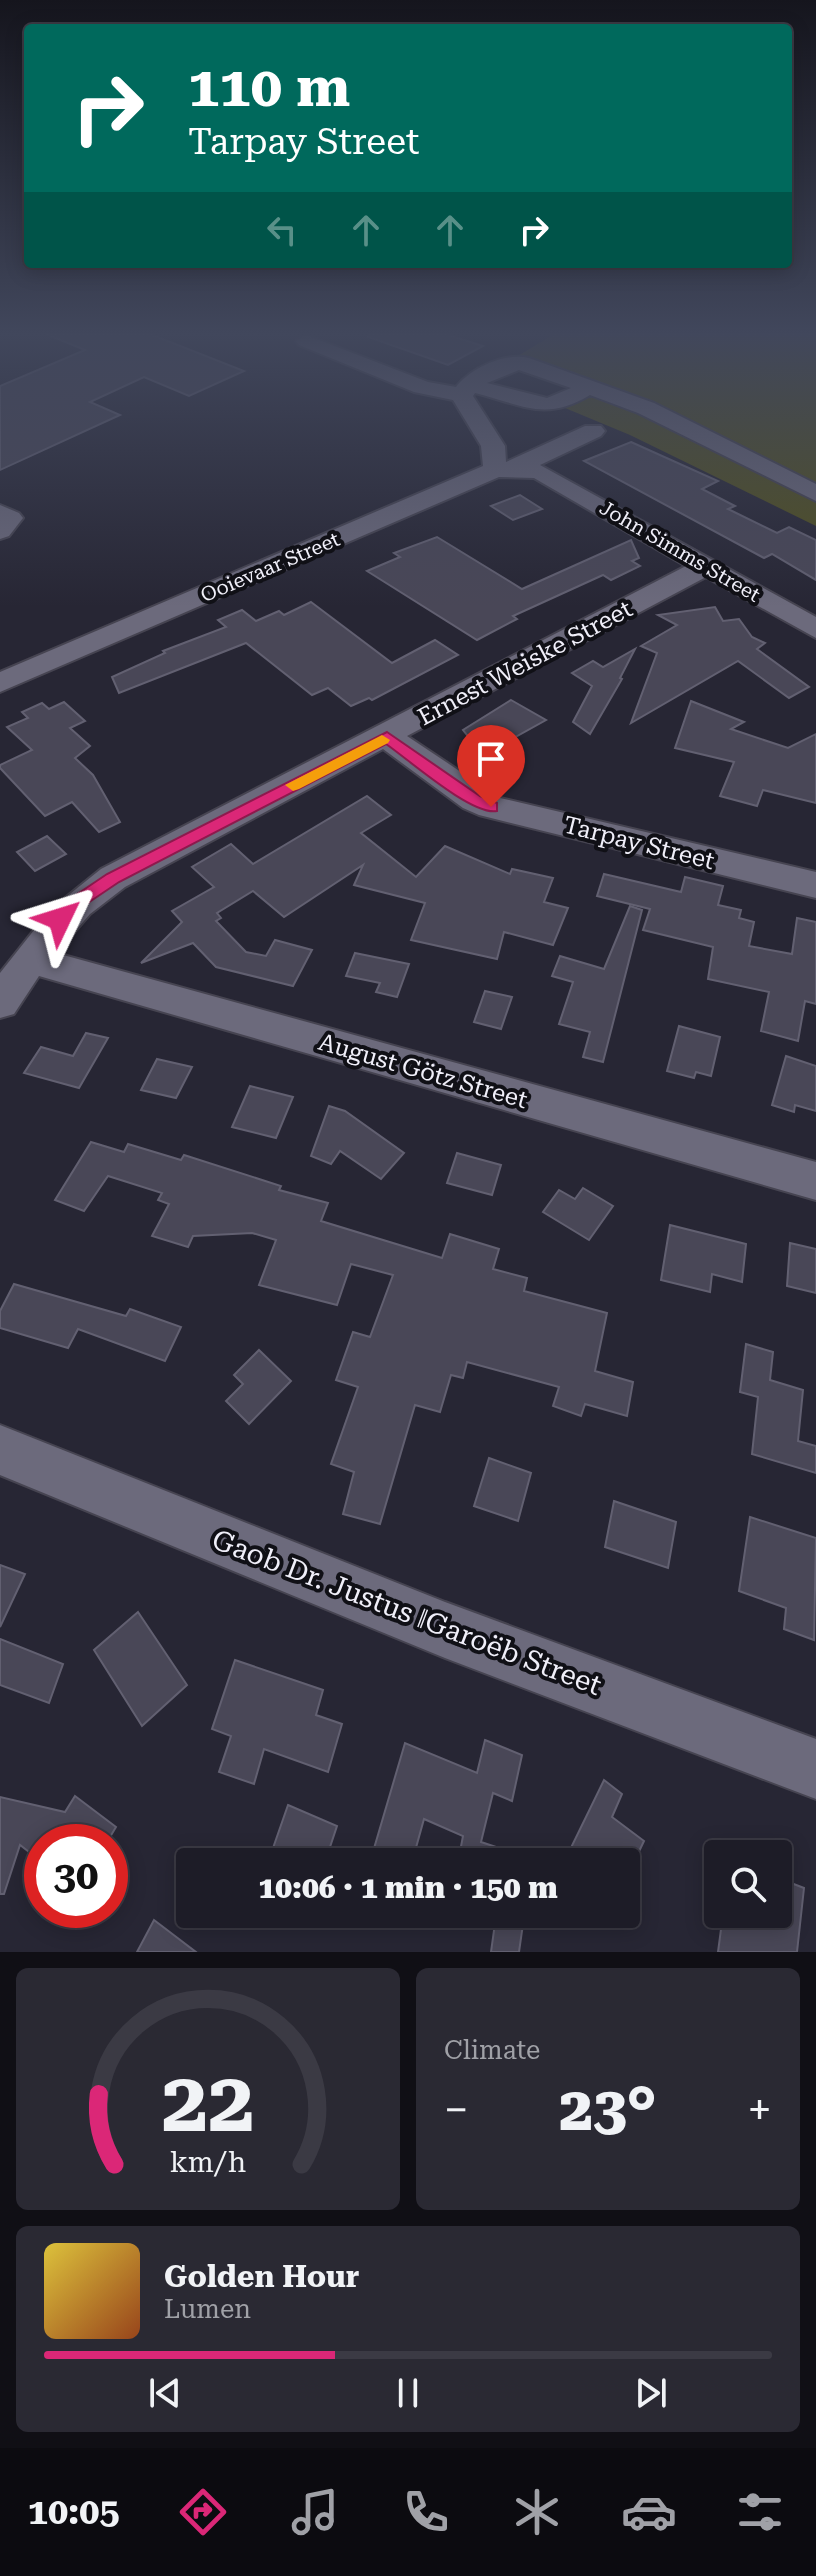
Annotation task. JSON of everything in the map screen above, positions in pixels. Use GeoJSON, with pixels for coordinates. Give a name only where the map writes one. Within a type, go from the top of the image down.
{"type":"FeatureCollection","features":[{"type":"Feature","properties":{"kind":"street"},"geometry":{"type":"LineString","coordinates":[[483,425],[504,469]]}},
{"type":"Feature","properties":{"kind":"street"},"geometry":{"type":"LineString","coordinates":[[680,425],[816,494]]}},
{"type":"Feature","properties":{"kind":"street","name":"Ooievaar Street"},"geometry":{"type":"LineString","coordinates":[[0,683],[593,431]]}},
{"type":"Feature","properties":{"kind":"street","name":"John Simms Street"},"geometry":{"type":"LineString","coordinates":[[504,469],[543,473],[816,629]]}},
{"type":"Feature","properties":{"kind":"street"},"geometry":{"type":"LineString","coordinates":[[0,513],[10,518],[0,531]]}},
{"type":"Feature","properties":{"kind":"street","name":"Ernest Weiske Street"},"geometry":{"type":"LineString","coordinates":[[0,1003],[73,905],[113,878],[387,737],[705,567]]}},
{"type":"Feature","properties":{"kind":"street","name":"Tarpay Street"},"geometry":{"type":"LineString","coordinates":[[387,737],[475,800],[491,807],[816,885]]}},
{"type":"Feature","properties":{"kind":"street","name":"August Götz Street"},"geometry":{"type":"LineString","coordinates":[[31,960],[816,1181]]}},
{"type":"Feature","properties":{"kind":"street","name":"Gaob Dr. Justus ǁGaroëb Street"},"geometry":{"type":"LineString","coordinates":[[0,1450],[445,1630],[816,1769]]}},
{"type":"Feature","properties":{"kind":"shaded area"},"geometry":{"type":"Polygon","coordinates":[[[606,425],[667,425],[816,498],[816,526],[606,425]]]}},
{"type":"Feature","properties":{"kind":"shaded area"},"geometry":{"type":"Polygon","coordinates":[[[686,425],[816,425],[816,488],[686,425]]]}},
{"type":"Feature","properties":{"kind":"building"},"geometry":{"type":"Polygon","coordinates":[[[0,425],[98,425],[0,470],[0,425]]]}},
{"type":"Feature","properties":{"kind":"building"},"geometry":{"type":"Polygon","coordinates":[[[631,442],[718,481],[702,489],[735,506],[728,509],[777,533],[789,527],[816,540],[816,580],[772,554],[764,558],[584,461],[631,442]]]}},
{"type":"Feature","properties":{"kind":"building"},"geometry":{"type":"Polygon","coordinates":[[[520,495],[542,509],[513,520],[491,506],[520,495]]]}},
{"type":"Feature","properties":{"kind":"building"},"geometry":{"type":"Polygon","coordinates":[[[437,537],[522,589],[631,540],[639,558],[632,561],[640,566],[611,580],[603,575],[513,616],[517,619],[477,640],[367,571],[400,557],[394,553],[437,537]]]}},
{"type":"Feature","properties":{"kind":"building"},"geometry":{"type":"Polygon","coordinates":[[[311,602],[392,663],[435,640],[458,655],[372,700],[369,698],[351,706],[328,688],[312,695],[246,643],[119,693],[112,677],[165,653],[163,651],[226,627],[218,620],[242,610],[256,621],[279,611],[284,615],[311,602]]]}},
{"type":"Feature","properties":{"kind":"building"},"geometry":{"type":"Polygon","coordinates":[[[715,607],[723,621],[739,619],[752,637],[765,643],[757,649],[809,687],[789,698],[738,661],[631,723],[657,653],[641,646],[677,625],[658,615],[715,607]]]}},
{"type":"Feature","properties":{"kind":"building"},"geometry":{"type":"Polygon","coordinates":[[[635,649],[622,679],[590,734],[573,722],[592,686],[572,673],[593,661],[603,667],[635,649]]]}},
{"type":"Feature","properties":{"kind":"building"},"geometry":{"type":"Polygon","coordinates":[[[511,700],[546,720],[490,751],[483,742],[475,745],[463,730],[511,700]]]}},
{"type":"Feature","properties":{"kind":"building"},"geometry":{"type":"Polygon","coordinates":[[[691,701],[744,722],[731,729],[788,748],[816,734],[816,803],[763,790],[757,806],[720,796],[734,762],[675,748],[691,701]]]}},
{"type":"Feature","properties":{"kind":"building"},"geometry":{"type":"Polygon","coordinates":[[[64,702],[85,721],[70,728],[90,746],[75,758],[93,775],[120,822],[99,832],[72,802],[45,816],[0,768],[0,765],[32,750],[7,727],[28,718],[22,712],[42,703],[49,709],[64,702]]]}},
{"type":"Feature","properties":{"kind":"building"},"geometry":{"type":"Polygon","coordinates":[[[367,796],[391,815],[361,833],[416,877],[445,846],[510,874],[512,869],[553,878],[544,902],[568,908],[553,945],[504,932],[497,959],[411,940],[425,903],[354,885],[363,865],[284,917],[253,891],[217,913],[221,918],[216,921],[246,952],[266,956],[275,940],[312,950],[293,986],[216,967],[193,943],[141,963],[182,922],[172,911],[214,887],[192,867],[231,844],[253,864],[367,796]]]}},
{"type":"Feature","properties":{"kind":"building"},"geometry":{"type":"Polygon","coordinates":[[[47,836],[66,854],[35,871],[17,852],[47,836]]]}},
{"type":"Feature","properties":{"kind":"building"},"geometry":{"type":"Polygon","coordinates":[[[604,874],[681,892],[685,877],[723,886],[718,905],[741,910],[739,918],[754,922],[749,946],[792,954],[797,918],[816,922],[816,1004],[805,1001],[798,1041],[761,1031],[769,992],[708,979],[713,947],[643,930],[650,909],[597,896],[604,874]]]}},
{"type":"Feature","properties":{"kind":"building"},"geometry":{"type":"Polygon","coordinates":[[[630,906],[642,910],[603,1062],[583,1057],[590,1032],[559,1024],[573,982],[552,976],[560,956],[604,969],[630,906]]]}},
{"type":"Feature","properties":{"kind":"building"},"geometry":{"type":"Polygon","coordinates":[[[355,953],[409,964],[397,997],[376,992],[380,983],[346,976],[355,953]]]}},
{"type":"Feature","properties":{"kind":"building"},"geometry":{"type":"Polygon","coordinates":[[[485,991],[512,997],[501,1029],[474,1022],[485,991]]]}},
{"type":"Feature","properties":{"kind":"building"},"geometry":{"type":"Polygon","coordinates":[[[679,1026],[720,1037],[711,1076],[696,1072],[694,1078],[667,1071],[679,1026]]]}},
{"type":"Feature","properties":{"kind":"building"},"geometry":{"type":"Polygon","coordinates":[[[86,1033],[108,1038],[79,1088],[24,1073],[41,1047],[73,1056],[86,1033]]]}},
{"type":"Feature","properties":{"kind":"building"},"geometry":{"type":"Polygon","coordinates":[[[786,1056],[816,1066],[816,1111],[795,1105],[794,1112],[772,1105],[786,1056]]]}},
{"type":"Feature","properties":{"kind":"building"},"geometry":{"type":"Polygon","coordinates":[[[157,1059],[192,1067],[176,1098],[141,1090],[157,1059]]]}},
{"type":"Feature","properties":{"kind":"building"},"geometry":{"type":"Polygon","coordinates":[[[250,1086],[293,1097],[276,1138],[232,1127],[250,1086]]]}},
{"type":"Feature","properties":{"kind":"building"},"geometry":{"type":"Polygon","coordinates":[[[329,1106],[345,1111],[404,1153],[381,1179],[340,1151],[331,1164],[311,1156],[329,1106]]]}},
{"type":"Feature","properties":{"kind":"building"},"geometry":{"type":"Polygon","coordinates":[[[91,1142],[124,1152],[128,1144],[181,1160],[184,1155],[281,1186],[279,1190],[328,1203],[321,1221],[442,1258],[450,1234],[499,1249],[493,1269],[527,1278],[524,1291],[607,1313],[595,1371],[633,1382],[627,1416],[585,1404],[581,1416],[553,1406],[559,1387],[467,1362],[463,1378],[451,1375],[440,1412],[415,1405],[380,1524],[343,1514],[354,1472],[331,1464],[358,1387],[336,1380],[353,1332],[370,1337],[393,1275],[351,1264],[337,1305],[259,1285],[276,1240],[252,1233],[193,1236],[188,1247],[152,1236],[169,1204],[158,1200],[162,1193],[108,1176],[84,1211],[55,1200],[91,1142]]]}},
{"type":"Feature","properties":{"kind":"building"},"geometry":{"type":"Polygon","coordinates":[[[457,1153],[501,1165],[492,1195],[447,1183],[457,1153]]]}},
{"type":"Feature","properties":{"kind":"building"},"geometry":{"type":"Polygon","coordinates":[[[583,1188],[613,1206],[589,1240],[543,1212],[559,1190],[575,1199],[583,1188]]]}},
{"type":"Feature","properties":{"kind":"building"},"geometry":{"type":"Polygon","coordinates":[[[670,1225],[746,1244],[742,1282],[712,1274],[710,1292],[661,1280],[670,1225]]]}},
{"type":"Feature","properties":{"kind":"building"},"geometry":{"type":"Polygon","coordinates":[[[790,1243],[816,1249],[816,1293],[787,1286],[790,1243]]]}},
{"type":"Feature","properties":{"kind":"building"},"geometry":{"type":"Polygon","coordinates":[[[14,1284],[126,1316],[130,1309],[181,1327],[165,1361],[78,1329],[68,1348],[0,1328],[0,1311],[14,1284]]]}},
{"type":"Feature","properties":{"kind":"building"},"geometry":{"type":"Polygon","coordinates":[[[746,1344],[773,1352],[770,1380],[803,1390],[798,1441],[816,1446],[816,1473],[752,1454],[758,1397],[740,1392],[746,1344]]]}},
{"type":"Feature","properties":{"kind":"building"},"geometry":{"type":"Polygon","coordinates":[[[259,1350],[291,1381],[249,1424],[226,1401],[243,1384],[234,1375],[259,1350]]]}},
{"type":"Feature","properties":{"kind":"building"},"geometry":{"type":"Polygon","coordinates":[[[489,1458],[531,1473],[518,1521],[474,1506],[489,1458]]]}},
{"type":"Feature","properties":{"kind":"building"},"geometry":{"type":"Polygon","coordinates":[[[614,1501],[676,1522],[668,1568],[605,1547],[614,1501]]]}},
{"type":"Feature","properties":{"kind":"building"},"geometry":{"type":"Polygon","coordinates":[[[750,1517],[816,1538],[814,1640],[784,1629],[786,1608],[739,1591],[750,1517]]]}},
{"type":"Feature","properties":{"kind":"building"},"geometry":{"type":"Polygon","coordinates":[[[0,1565],[25,1574],[0,1627],[0,1565]]]}},
{"type":"Feature","properties":{"kind":"building"},"geometry":{"type":"Polygon","coordinates":[[[138,1612],[187,1685],[142,1726],[94,1650],[138,1612]]]}},
{"type":"Feature","properties":{"kind":"building"},"geometry":{"type":"Polygon","coordinates":[[[0,1639],[63,1664],[49,1703],[0,1685],[0,1639]]]}},
{"type":"Feature","properties":{"kind":"building"},"geometry":{"type":"Polygon","coordinates":[[[235,1660],[323,1690],[316,1715],[342,1724],[328,1772],[264,1749],[254,1784],[219,1772],[231,1736],[212,1729],[235,1660]]]}},
{"type":"Feature","properties":{"kind":"building"},"geometry":{"type":"Polygon","coordinates":[[[485,1740],[522,1755],[512,1801],[493,1793],[481,1842],[499,1848],[461,1848],[463,1836],[424,1819],[416,1848],[374,1848],[405,1743],[477,1773],[485,1740]]]}},
{"type":"Feature","properties":{"kind":"building"},"geometry":{"type":"Polygon","coordinates":[[[604,1780],[622,1794],[612,1817],[644,1841],[640,1849],[571,1848],[604,1780]]]}},
{"type":"Feature","properties":{"kind":"building"},"geometry":{"type":"Polygon","coordinates":[[[75,1796],[112,1824],[24,1824],[24,1848],[20,1845],[4,1894],[0,1894],[0,1797],[65,1812],[75,1796]]]}},
{"type":"Feature","properties":{"kind":"building"},"geometry":{"type":"Polygon","coordinates":[[[288,1805],[337,1826],[330,1848],[273,1848],[288,1805]]]}},
{"type":"Feature","properties":{"kind":"building"},"geometry":{"type":"Polygon","coordinates":[[[792,1883],[804,1888],[797,1952],[718,1952],[721,1928],[792,1928],[792,1883]]]}},
{"type":"Feature","properties":{"kind":"building"},"geometry":{"type":"Polygon","coordinates":[[[154,1920],[196,1952],[137,1952],[154,1920]]]}},
{"type":"Feature","properties":{"kind":"building"},"geometry":{"type":"Polygon","coordinates":[[[494,1928],[522,1928],[519,1952],[491,1952],[494,1928]]]}},
{"type":"Feature","properties":{"kind":"slow traffic"},"geometry":{"type":"LineString","coordinates":[[293,785],[382,740]]}},
{"type":"Feature","properties":{"kind":"route"},"geometry":{"type":"LineString","coordinates":[[60,919],[73,905],[113,878],[387,737],[475,800],[491,807]]}}]}
